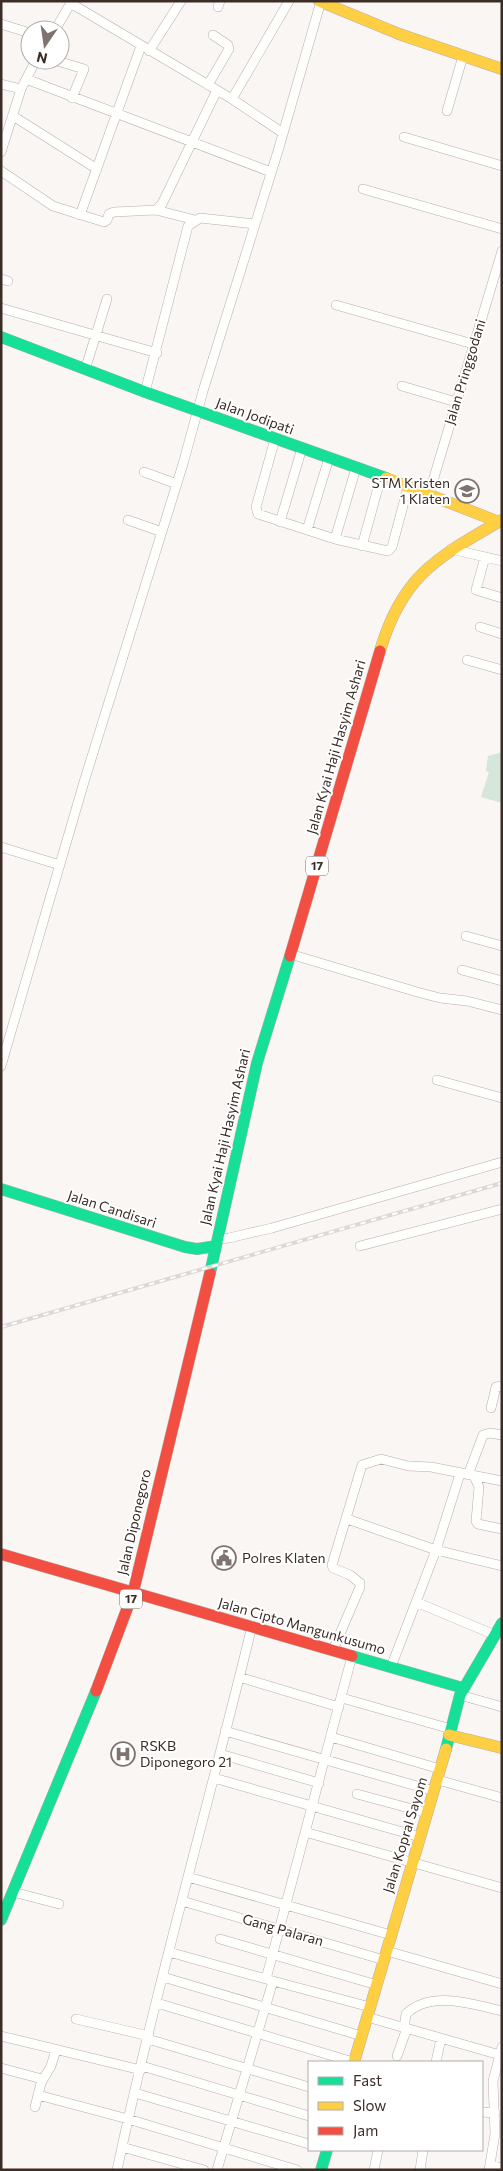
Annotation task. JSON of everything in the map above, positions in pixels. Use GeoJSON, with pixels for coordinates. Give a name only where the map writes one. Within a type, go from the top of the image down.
{"type":"FeatureCollection","features":[{"type":"Feature","properties":{"kind":"main road"},"geometry":{"type":"LineString","coordinates":[[321,2],[344,13],[502,70]]}},
{"type":"Feature","properties":{"kind":"main road","name":"Jalan Jodipati"},"geometry":{"type":"LineString","coordinates":[[1,337],[198,412],[429,494],[501,522]]}},
{"type":"Feature","properties":{"kind":"main road","name":"Jalan Kyai Haji Hasyim Ashari"},"geometry":{"type":"LineString","coordinates":[[212,1262],[257,1063],[387,627],[396,606],[417,577],[451,549],[501,522]]}},
{"type":"Feature","properties":{"kind":"main road","name":"Jalan Candisari"},"geometry":{"type":"LineString","coordinates":[[1,1189],[185,1247],[197,1249],[217,1242]]}},
{"type":"Feature","properties":{"kind":"main road","name":"Jalan Diponegoro"},"geometry":{"type":"LineString","coordinates":[[1,1920],[106,1665],[133,1592],[212,1262]]}},
{"type":"Feature","properties":{"kind":"main road","name":"Jalan Cipto Mangunkusumo"},"geometry":{"type":"LineString","coordinates":[[1,1554],[334,1650],[462,1691]]}},
{"type":"Feature","properties":{"kind":"main road","name":"Jalan Kopral Sayom"},"geometry":{"type":"LineString","coordinates":[[353,2061],[462,1691],[496,1639],[502,1623]]}},
{"type":"Feature","properties":{"kind":"main road"},"geometry":{"type":"LineString","coordinates":[[450,1732],[502,1748]]}},
{"type":"Feature","properties":{"kind":"main road"},"geometry":{"type":"LineString","coordinates":[[321,2170],[327,2151]]}},
{"type":"Feature","properties":{"kind":"street"},"geometry":{"type":"LineString","coordinates":[[150,51],[181,1]]}},
{"type":"Feature","properties":{"kind":"street"},"geometry":{"type":"LineString","coordinates":[[232,99],[289,1]]}},
{"type":"Feature","properties":{"kind":"street"},"geometry":{"type":"LineString","coordinates":[[61,20],[72,2],[141,46],[232,99],[283,133]]}},
{"type":"Feature","properties":{"kind":"street"},"geometry":{"type":"LineString","coordinates":[[1,1066],[321,2]]}},
{"type":"Feature","properties":{"kind":"street"},"geometry":{"type":"LineString","coordinates":[[1,24],[20,30]]}},
{"type":"Feature","properties":{"kind":"street"},"geometry":{"type":"LineString","coordinates":[[156,210],[162,204],[229,49],[228,45],[213,35]]}},
{"type":"Feature","properties":{"kind":"street"},"geometry":{"type":"LineString","coordinates":[[80,215],[141,46]]}},
{"type":"Feature","properties":{"kind":"street"},"geometry":{"type":"LineString","coordinates":[[446,111],[463,56]]}},
{"type":"Feature","properties":{"kind":"street"},"geometry":{"type":"LineString","coordinates":[[70,65],[84,69],[72,98]]}},
{"type":"Feature","properties":{"kind":"street"},"geometry":{"type":"LineString","coordinates":[[1,151],[21,89],[31,70]]}},
{"type":"Feature","properties":{"kind":"street"},"geometry":{"type":"LineString","coordinates":[[26,79],[115,115],[271,172]]}},
{"type":"Feature","properties":{"kind":"street"},"geometry":{"type":"LineString","coordinates":[[1,84],[21,89]]}},
{"type":"Feature","properties":{"kind":"street"},"geometry":{"type":"LineString","coordinates":[[1,120],[12,120],[97,169]]}},
{"type":"Feature","properties":{"kind":"street"},"geometry":{"type":"LineString","coordinates":[[404,137],[502,166]]}},
{"type":"Feature","properties":{"kind":"street"},"geometry":{"type":"LineString","coordinates":[[1,171],[53,206],[106,222],[109,214],[114,212],[156,210],[195,220],[255,224]]}},
{"type":"Feature","properties":{"kind":"street"},"geometry":{"type":"LineString","coordinates":[[364,189],[502,229]]}},
{"type":"Feature","properties":{"kind":"street"},"geometry":{"type":"LineString","coordinates":[[146,392],[186,230],[190,222],[195,220]]}},
{"type":"Feature","properties":{"kind":"street","name":"Jalan Pringgodani"},"geometry":{"type":"LineString","coordinates":[[429,494],[502,251]]}},
{"type":"Feature","properties":{"kind":"street"},"geometry":{"type":"LineString","coordinates":[[85,370],[107,298]]}},
{"type":"Feature","properties":{"kind":"street"},"geometry":{"type":"LineString","coordinates":[[336,304],[474,344]]}},
{"type":"Feature","properties":{"kind":"street"},"geometry":{"type":"LineString","coordinates":[[1,308],[157,353]]}},
{"type":"Feature","properties":{"kind":"street"},"geometry":{"type":"LineString","coordinates":[[402,386],[456,402]]}},
{"type":"Feature","properties":{"kind":"street"},"geometry":{"type":"LineString","coordinates":[[275,439],[256,510],[257,514],[335,539],[384,551],[391,550],[408,487]]}},
{"type":"Feature","properties":{"kind":"street"},"geometry":{"type":"LineString","coordinates":[[280,522],[302,448]]}},
{"type":"Feature","properties":{"kind":"street"},"geometry":{"type":"LineString","coordinates":[[307,530],[329,458]]}},
{"type":"Feature","properties":{"kind":"street"},"geometry":{"type":"LineString","coordinates":[[335,539],[356,468]]}},
{"type":"Feature","properties":{"kind":"street"},"geometry":{"type":"LineString","coordinates":[[144,472],[177,484]]}},
{"type":"Feature","properties":{"kind":"street"},"geometry":{"type":"LineString","coordinates":[[362,546],[381,477]]}},
{"type":"Feature","properties":{"kind":"street"},"geometry":{"type":"LineString","coordinates":[[128,520],[162,532]]}},
{"type":"Feature","properties":{"kind":"street"},"geometry":{"type":"LineString","coordinates":[[451,549],[502,561]]}},
{"type":"Feature","properties":{"kind":"street"},"geometry":{"type":"LineString","coordinates":[[485,556],[476,590],[502,598]]}},
{"type":"Feature","properties":{"kind":"street"},"geometry":{"type":"LineString","coordinates":[[480,627],[502,634]]}},
{"type":"Feature","properties":{"kind":"street"},"geometry":{"type":"LineString","coordinates":[[467,660],[502,670]]}},
{"type":"Feature","properties":{"kind":"street"},"geometry":{"type":"LineString","coordinates":[[1,847],[60,865]]}},
{"type":"Feature","properties":{"kind":"street"},"geometry":{"type":"LineString","coordinates":[[466,936],[502,946]]}},
{"type":"Feature","properties":{"kind":"street"},"geometry":{"type":"LineString","coordinates":[[290,954],[425,994],[467,1001],[502,1010]]}},
{"type":"Feature","properties":{"kind":"street"},"geometry":{"type":"LineString","coordinates":[[462,970],[502,981]]}},
{"type":"Feature","properties":{"kind":"street"},"geometry":{"type":"LineString","coordinates":[[437,1080],[502,1098]]}},
{"type":"Feature","properties":{"kind":"street"},"geometry":{"type":"LineString","coordinates":[[217,1242],[502,1162]]}},
{"type":"Feature","properties":{"kind":"street"},"geometry":{"type":"LineString","coordinates":[[360,1246],[502,1209]]}},
{"type":"Feature","properties":{"kind":"street"},"geometry":{"type":"LineString","coordinates":[[491,1408],[496,1388],[502,1386]]}},
{"type":"Feature","properties":{"kind":"street"},"geometry":{"type":"LineString","coordinates":[[391,1667],[436,1550],[484,1434],[502,1435]]}},
{"type":"Feature","properties":{"kind":"street"},"geometry":{"type":"LineString","coordinates":[[334,1650],[360,1583],[332,1566],[362,1465],[376,1459],[408,1466],[431,1467],[502,1481]]}},
{"type":"Feature","properties":{"kind":"street"},"geometry":{"type":"LineString","coordinates":[[467,1475],[479,1487],[476,1521],[478,1524],[502,1528]]}},
{"type":"Feature","properties":{"kind":"street"},"geometry":{"type":"LineString","coordinates":[[346,1519],[436,1550],[502,1566]]}},
{"type":"Feature","properties":{"kind":"street"},"geometry":{"type":"LineString","coordinates":[[416,1602],[496,1639]]}},
{"type":"Feature","properties":{"kind":"street"},"geometry":{"type":"LineString","coordinates":[[117,2170],[169,1952],[252,1626]]}},
{"type":"Feature","properties":{"kind":"street"},"geometry":{"type":"LineString","coordinates":[[217,2170],[265,2007],[272,1954],[352,1656]]}},
{"type":"Feature","properties":{"kind":"street"},"geometry":{"type":"LineString","coordinates":[[239,1677],[450,1732]]}},
{"type":"Feature","properties":{"kind":"street"},"geometry":{"type":"LineString","coordinates":[[462,1691],[502,1706]]}},
{"type":"Feature","properties":{"kind":"street"},"geometry":{"type":"LineString","coordinates":[[226,1731],[325,1759],[437,1780],[502,1798]]}},
{"type":"Feature","properties":{"kind":"street"},"geometry":{"type":"LineString","coordinates":[[330,1737],[437,1780]]}},
{"type":"Feature","properties":{"kind":"street"},"geometry":{"type":"LineString","coordinates":[[220,1754],[318,1783]]}},
{"type":"Feature","properties":{"kind":"street"},"geometry":{"type":"LineString","coordinates":[[214,1778],[420,1837]]}},
{"type":"Feature","properties":{"kind":"street"},"geometry":{"type":"LineString","coordinates":[[357,1794],[427,1813]]}},
{"type":"Feature","properties":{"kind":"street"},"geometry":{"type":"LineString","coordinates":[[305,1832],[502,1888]]}},
{"type":"Feature","properties":{"kind":"street"},"geometry":{"type":"LineString","coordinates":[[188,1877],[391,1935]]}},
{"type":"Feature","properties":{"kind":"street"},"geometry":{"type":"LineString","coordinates":[[13,1892],[59,1904]]}},
{"type":"Feature","properties":{"kind":"street","name":"Gang Palaran"},"geometry":{"type":"LineString","coordinates":[[182,1901],[279,1929],[502,1984]]}},
{"type":"Feature","properties":{"kind":"street"},"geometry":{"type":"LineString","coordinates":[[220,1939],[377,1985]]}},
{"type":"Feature","properties":{"kind":"street"},"geometry":{"type":"LineString","coordinates":[[169,1952],[270,1980],[369,2012],[406,2028],[501,2051],[492,2081],[498,2135],[489,2167],[502,2168]]}},
{"type":"Feature","properties":{"kind":"street"},"geometry":{"type":"LineString","coordinates":[[163,1977],[362,2036]]}},
{"type":"Feature","properties":{"kind":"street"},"geometry":{"type":"LineString","coordinates":[[397,2056],[406,2028],[406,2014],[415,2007],[431,2001],[467,2003],[502,2010]]}},
{"type":"Feature","properties":{"kind":"street"},"geometry":{"type":"LineString","coordinates":[[157,2003],[350,2061]]}},
{"type":"Feature","properties":{"kind":"street"},"geometry":{"type":"LineString","coordinates":[[76,2019],[149,2038],[308,2087]]}},
{"type":"Feature","properties":{"kind":"street"},"geometry":{"type":"LineString","coordinates":[[1,2036],[141,2068],[308,2116]]}},
{"type":"Feature","properties":{"kind":"street"},"geometry":{"type":"LineString","coordinates":[[436,2061],[441,2038]]}},
{"type":"Feature","properties":{"kind":"street"},"geometry":{"type":"LineString","coordinates":[[35,2107],[42,2079],[51,2066],[56,2050]]}},
{"type":"Feature","properties":{"kind":"street"},"geometry":{"type":"LineString","coordinates":[[1,2068],[42,2079]]}},
{"type":"Feature","properties":{"kind":"street"},"geometry":{"type":"LineString","coordinates":[[135,2094],[308,2144]]}},
{"type":"Feature","properties":{"kind":"street"},"geometry":{"type":"LineString","coordinates":[[38,2095],[128,2118],[297,2170]]}},
{"type":"Feature","properties":{"kind":"street"},"geometry":{"type":"LineString","coordinates":[[483,2112],[495,2113]]}},
{"type":"Feature","properties":{"kind":"street"},"geometry":{"type":"LineString","coordinates":[[122,2147],[204,2170]]}},
{"type":"Feature","properties":{"kind":"street"},"geometry":{"type":"LineString","coordinates":[[374,2170],[378,2151]]}},
{"type":"Feature","properties":{"kind":"street"},"geometry":{"type":"LineString","coordinates":[[420,2170],[423,2151]]}},
{"type":"Feature","properties":{"kind":"green space"},"geometry":{"type":"Polygon","coordinates":[[[502,752],[502,803],[481,797],[489,772],[486,771],[488,756],[502,752]]]}},
{"type":"Feature","properties":{"kind":"railway"},"geometry":{"type":"LineString","coordinates":[[1,1327],[502,1183]]}},
{"type":"Feature","properties":{"kind":"traffic: fast"},"geometry":{"type":"LineString","coordinates":[[1,337],[145,392],[386,478]]}},
{"type":"Feature","properties":{"kind":"traffic: fast"},"geometry":{"type":"LineString","coordinates":[[210,1273],[257,1063],[290,956]]}},
{"type":"Feature","properties":{"kind":"traffic: fast"},"geometry":{"type":"LineString","coordinates":[[1,1189],[185,1247],[197,1249],[216,1246]]}},
{"type":"Feature","properties":{"kind":"traffic: fast"},"geometry":{"type":"LineString","coordinates":[[446,1749],[460,1695],[502,1623]]}},
{"type":"Feature","properties":{"kind":"traffic: fast"},"geometry":{"type":"LineString","coordinates":[[352,1656],[463,1688]]}},
{"type":"Feature","properties":{"kind":"traffic: fast"},"geometry":{"type":"LineString","coordinates":[[1,1920],[96,1691]]}},
{"type":"Feature","properties":{"kind":"traffic: fast"},"geometry":{"type":"LineString","coordinates":[[321,2170],[327,2151]]}},
{"type":"Feature","properties":{"kind":"traffic: slow"},"geometry":{"type":"LineString","coordinates":[[319,1],[399,34],[502,69]]}},
{"type":"Feature","properties":{"kind":"traffic: slow"},"geometry":{"type":"LineString","coordinates":[[386,478],[499,522]]}},
{"type":"Feature","properties":{"kind":"traffic: slow"},"geometry":{"type":"LineString","coordinates":[[380,651],[399,604],[411,586],[441,558],[459,545],[502,520]]}},
{"type":"Feature","properties":{"kind":"traffic: slow"},"geometry":{"type":"LineString","coordinates":[[449,1735],[502,1748]]}},
{"type":"Feature","properties":{"kind":"traffic: slow"},"geometry":{"type":"LineString","coordinates":[[354,2061],[446,1749]]}},
{"type":"Feature","properties":{"kind":"traffic: jam"},"geometry":{"type":"LineString","coordinates":[[290,956],[380,651]]}},
{"type":"Feature","properties":{"kind":"traffic: jam"},"geometry":{"type":"LineString","coordinates":[[96,1691],[133,1593],[210,1273]]}},
{"type":"Feature","properties":{"kind":"traffic: jam"},"geometry":{"type":"LineString","coordinates":[[1,1554],[352,1656]]}},
{"type":"Feature","properties":{"kind":"place","name":"STM Kristen 1 Klaten"},"geometry":{"type":"Point","coordinates":[467,491]}},
{"type":"Feature","properties":{"kind":"place","name":"Polres Klaten"},"geometry":{"type":"Point","coordinates":[224,1558]}},
{"type":"Feature","properties":{"kind":"place","name":"RSKB Diponegoro 21"},"geometry":{"type":"Point","coordinates":[123,1754]}}]}
